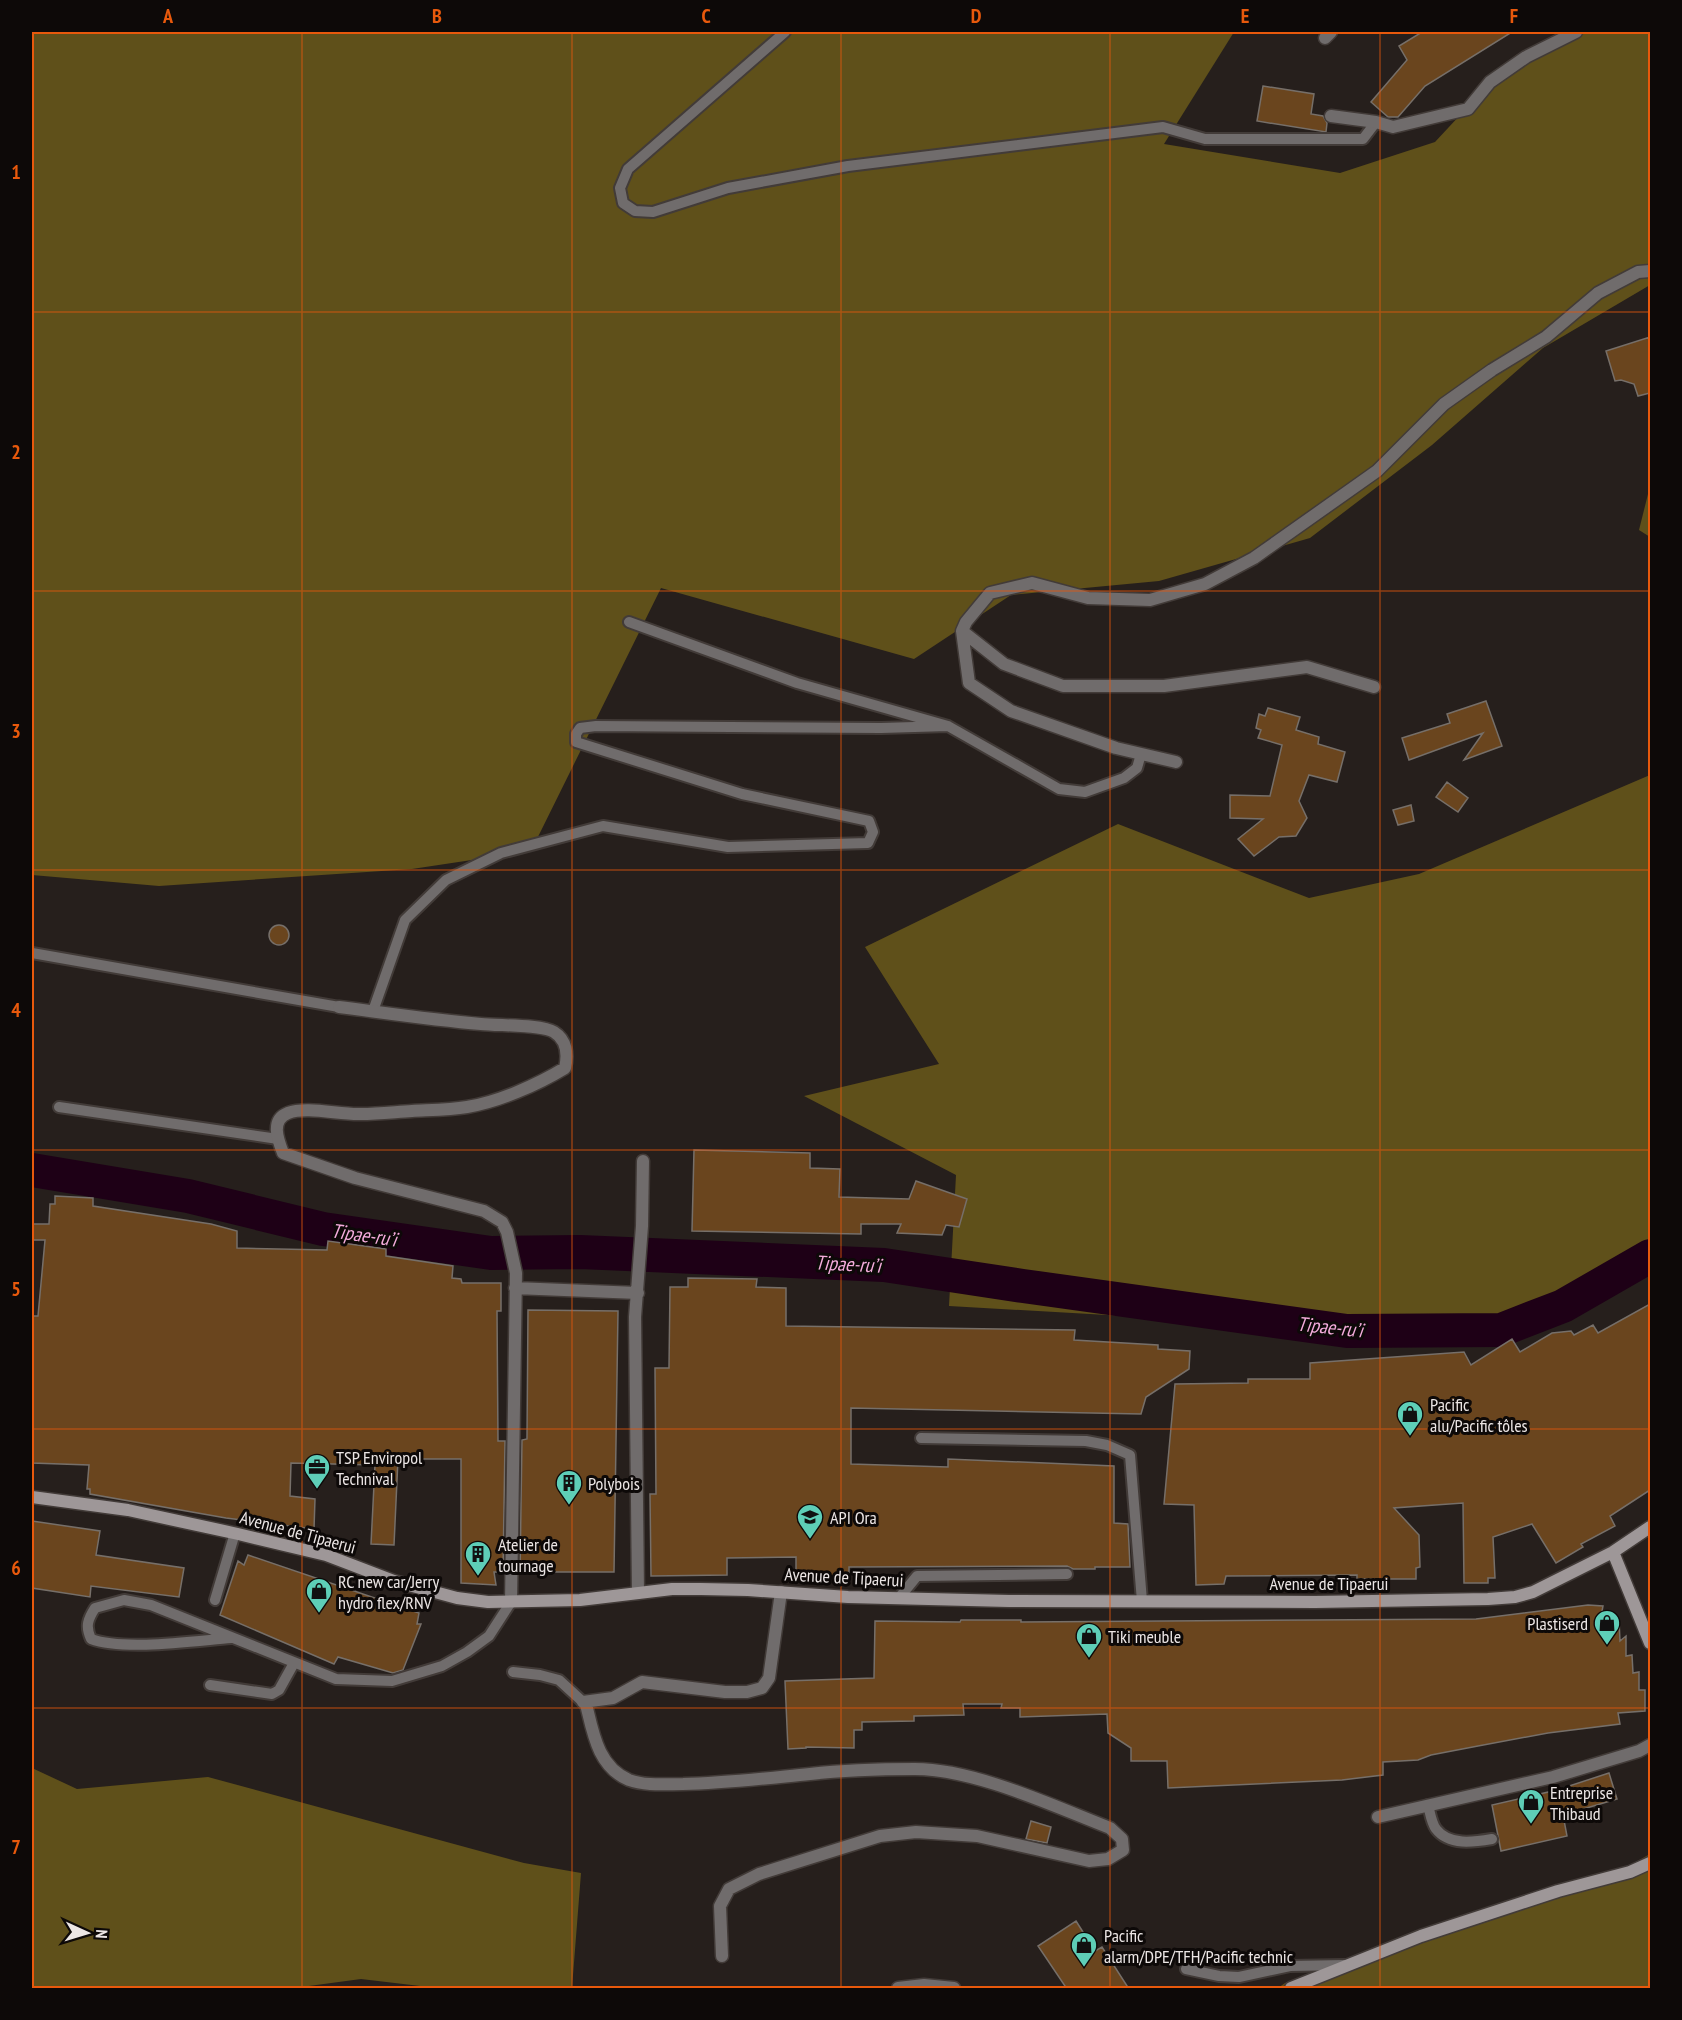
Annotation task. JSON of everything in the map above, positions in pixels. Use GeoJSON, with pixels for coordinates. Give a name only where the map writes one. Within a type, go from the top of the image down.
{"type":"FeatureCollection","features":[{"type":"Feature","properties":{"kind":"main road","name":"Avenue de Tipaerui"},"geometry":{"type":"LineString","coordinates":[[32,1497],[128,1510],[235,1533],[326,1555],[394,1581],[457,1598],[488,1602],[580,1600],[692,1589],[848,1597],[1009,1601],[1380,1601],[1515,1597],[1533,1592],[1613,1552],[1650,1527]]}},
{"type":"Feature","properties":{"kind":"main road"},"geometry":{"type":"LineString","coordinates":[[1613,1552],[1650,1642]]}},
{"type":"Feature","properties":{"kind":"main road"},"geometry":{"type":"LineString","coordinates":[[1291,1989],[1345,1965],[1499,1910],[1558,1891],[1630,1872],[1650,1863]]}},
{"type":"Feature","properties":{"kind":"street"},"geometry":{"type":"LineString","coordinates":[[1331,117],[1376,122],[1393,127],[1468,109],[1490,82],[1526,57],[1576,32]]}},
{"type":"Feature","properties":{"kind":"street"},"geometry":{"type":"LineString","coordinates":[[1176,762],[1116,748],[1011,711],[977,689],[969,683],[962,631],[966,622],[990,593],[1032,583],[1088,598],[1150,600],[1205,584],[1254,558],[1377,471],[1444,404],[1492,370],[1546,337],[1598,292],[1638,272],[1650,271]]}},
{"type":"Feature","properties":{"kind":"street"},"geometry":{"type":"LineString","coordinates":[[962,631],[1004,664],[1063,686],[1164,686],[1307,667],[1374,687]]}},
{"type":"Feature","properties":{"kind":"street"},"geometry":{"type":"LineString","coordinates":[[339,1007],[481,1024],[544,1028],[554,1032],[563,1041],[568,1058],[565,1068],[553,1076],[495,1101],[465,1108],[361,1114],[300,1111],[288,1113],[280,1118],[276,1127],[283,1153],[355,1178],[483,1211],[502,1222],[516,1273],[511,1602]]}},
{"type":"Feature","properties":{"kind":"street"},"geometry":{"type":"LineString","coordinates":[[638,1593],[635,1317],[642,1231],[643,1161]]}},
{"type":"Feature","properties":{"kind":"street"},"geometry":{"type":"LineString","coordinates":[[515,1288],[638,1293]]}},
{"type":"Feature","properties":{"kind":"street"},"geometry":{"type":"LineString","coordinates":[[583,1702],[613,1698],[642,1682],[726,1692],[747,1692],[762,1688],[769,1678],[781,1592]]}},
{"type":"Feature","properties":{"kind":"street"},"geometry":{"type":"LineString","coordinates":[[583,1702],[586,1704],[597,1749],[618,1773],[630,1780],[660,1784],[727,1783],[814,1773],[917,1769],[950,1773],[989,1782],[1110,1828],[1122,1839],[1123,1850],[1116,1855],[1108,1859],[1089,1861],[977,1836],[916,1832],[880,1836],[759,1874],[729,1889],[720,1906],[722,1956]]}},
{"type":"Feature","properties":{"kind":"street"},"geometry":{"type":"LineString","coordinates":[[1378,1817],[1553,1777],[1639,1751],[1650,1745]]}},
{"type":"Feature","properties":{"kind":"street"},"geometry":{"type":"LineString","coordinates":[[898,1989],[924,1985],[954,1989]]}},
{"type":"Feature","properties":{"kind":"lane"},"geometry":{"type":"LineString","coordinates":[[785,32],[627,169],[620,188],[623,202],[635,211],[653,212],[728,188],[848,166],[1163,128],[1205,139],[1363,139],[1376,122]]}},
{"type":"Feature","properties":{"kind":"lane"},"geometry":{"type":"LineString","coordinates":[[628,622],[797,683],[948,726],[1059,789],[1085,792],[1124,778],[1137,768],[1141,754]]}},
{"type":"Feature","properties":{"kind":"lane"},"geometry":{"type":"LineString","coordinates":[[374,1011],[405,920],[446,880],[501,853],[603,825],[728,847],[868,843],[873,832],[869,821],[742,794],[576,742],[576,734],[580,728],[596,726],[881,728],[948,726]]}},
{"type":"Feature","properties":{"kind":"lane"},"geometry":{"type":"LineString","coordinates":[[32,953],[339,1007]]}},
{"type":"Feature","properties":{"kind":"lane"},"geometry":{"type":"LineString","coordinates":[[59,1107],[278,1139]]}},
{"type":"Feature","properties":{"kind":"lane"},"geometry":{"type":"LineString","coordinates":[[921,1438],[1086,1441],[1107,1445],[1130,1455],[1142,1601]]}},
{"type":"Feature","properties":{"kind":"lane"},"geometry":{"type":"LineString","coordinates":[[215,1600],[235,1533]]}},
{"type":"Feature","properties":{"kind":"lane"},"geometry":{"type":"LineString","coordinates":[[899,1598],[917,1576],[1067,1574]]}},
{"type":"Feature","properties":{"kind":"lane"},"geometry":{"type":"LineString","coordinates":[[231,1638],[125,1645],[101,1642],[92,1639],[87,1630],[88,1619],[94,1608],[124,1600],[151,1605],[336,1679],[392,1681],[442,1666],[467,1652],[489,1636],[511,1602]]}},
{"type":"Feature","properties":{"kind":"lane"},"geometry":{"type":"LineString","coordinates":[[210,1685],[272,1694],[279,1690],[294,1663]]}},
{"type":"Feature","properties":{"kind":"lane"},"geometry":{"type":"LineString","coordinates":[[513,1672],[559,1680],[583,1702]]}},
{"type":"Feature","properties":{"kind":"lane"},"geometry":{"type":"LineString","coordinates":[[1428,1805],[1436,1829],[1445,1837],[1459,1842],[1492,1839]]}},
{"type":"Feature","properties":{"kind":"lane"},"geometry":{"type":"LineString","coordinates":[[1186,1969],[1219,1976],[1239,1977],[1290,1966],[1345,1965]]}},
{"type":"Feature","properties":{"kind":"shaded area"},"geometry":{"type":"Polygon","coordinates":[[[32,32],[1234,32],[1164,144],[1340,173],[1435,142],[1516,55],[1575,32],[1650,32],[1650,285],[1543,348],[1432,445],[1310,538],[1159,581],[1011,595],[914,659],[661,588],[531,851],[412,869],[159,886],[32,875],[32,32]]]}},
{"type":"Feature","properties":{"kind":"shaded area"},"geometry":{"type":"Polygon","coordinates":[[[1650,486],[1650,537],[1639,530],[1650,486]]]}},
{"type":"Feature","properties":{"kind":"shaded area"},"geometry":{"type":"Polygon","coordinates":[[[1650,775],[1650,1252],[1599,1284],[1487,1327],[1363,1340],[1295,1337],[1194,1320],[949,1306],[956,1175],[804,1096],[939,1064],[865,947],[1118,824],[1309,898],[1419,874],[1650,775]]]}},
{"type":"Feature","properties":{"kind":"shaded area"},"geometry":{"type":"Polygon","coordinates":[[[32,1768],[77,1789],[208,1777],[524,1863],[581,1873],[572,1988],[437,1988],[361,1979],[294,1988],[32,1988],[32,1768]]]}},
{"type":"Feature","properties":{"kind":"shaded area"},"geometry":{"type":"Polygon","coordinates":[[[1650,1854],[1650,1988],[1278,1988],[1285,1983],[1625,1868],[1650,1854]]]}},
{"type":"Feature","properties":{"kind":"building"},"geometry":{"type":"Polygon","coordinates":[[[1422,32],[1512,32],[1425,86],[1398,117],[1388,117],[1371,102],[1407,60],[1399,46],[1422,32]]]}},
{"type":"Feature","properties":{"kind":"building"},"geometry":{"type":"Polygon","coordinates":[[[1263,86],[1314,94],[1311,114],[1323,116],[1327,123],[1326,132],[1257,121],[1263,86]]]}},
{"type":"Feature","properties":{"kind":"building"},"geometry":{"type":"Polygon","coordinates":[[[1650,337],[1650,393],[1638,396],[1634,384],[1621,380],[1615,381],[1606,351],[1650,337]]]}},
{"type":"Feature","properties":{"kind":"building"},"geometry":{"type":"Polygon","coordinates":[[[1486,701],[1502,746],[1464,760],[1483,733],[1409,760],[1402,738],[1450,723],[1447,714],[1486,701]]]}},
{"type":"Feature","properties":{"kind":"building"},"geometry":{"type":"Polygon","coordinates":[[[1268,708],[1300,717],[1296,730],[1319,737],[1318,744],[1345,752],[1337,782],[1309,775],[1299,801],[1307,818],[1296,836],[1279,837],[1254,856],[1238,839],[1263,819],[1230,818],[1230,795],[1270,796],[1282,745],[1258,738],[1261,730],[1256,728],[1259,714],[1265,716],[1268,708]]]}},
{"type":"Feature","properties":{"kind":"building"},"geometry":{"type":"Polygon","coordinates":[[[1447,782],[1468,798],[1458,812],[1436,797],[1447,782]]]}},
{"type":"Feature","properties":{"kind":"building"},"geometry":{"type":"Polygon","coordinates":[[[1411,805],[1414,821],[1398,825],[1393,810],[1411,805]]]}},
{"type":"Feature","properties":{"kind":"building"},"geometry":{"type":"Polygon","coordinates":[[[279,925],[286,928],[289,935],[286,942],[279,945],[272,942],[269,935],[272,928],[279,925]]]}},
{"type":"Feature","properties":{"kind":"building"},"geometry":{"type":"Polygon","coordinates":[[[694,1150],[810,1153],[810,1168],[840,1169],[839,1197],[909,1199],[916,1181],[967,1199],[959,1227],[946,1225],[942,1235],[897,1233],[901,1224],[861,1224],[861,1234],[692,1231],[694,1150]]]}},
{"type":"Feature","properties":{"kind":"building"},"geometry":{"type":"Polygon","coordinates":[[[55,1196],[93,1198],[93,1206],[211,1224],[237,1231],[237,1248],[327,1250],[328,1241],[386,1249],[386,1256],[453,1266],[452,1278],[461,1279],[462,1283],[501,1283],[501,1311],[497,1311],[498,1441],[505,1441],[503,1572],[494,1572],[496,1585],[461,1583],[461,1459],[398,1459],[394,1545],[371,1544],[375,1465],[291,1463],[290,1496],[315,1499],[314,1529],[226,1518],[90,1494],[90,1489],[87,1489],[89,1465],[32,1463],[32,1316],[38,1316],[45,1240],[33,1240],[33,1224],[49,1224],[50,1204],[55,1204],[55,1196]]]}},
{"type":"Feature","properties":{"kind":"building"},"geometry":{"type":"Polygon","coordinates":[[[688,1278],[757,1279],[756,1287],[786,1288],[786,1326],[1075,1330],[1074,1340],[1158,1345],[1158,1349],[1190,1351],[1189,1369],[1146,1397],[1141,1414],[851,1408],[851,1464],[948,1467],[948,1459],[1114,1466],[1114,1523],[1128,1524],[1130,1567],[1073,1569],[1067,1566],[849,1567],[849,1578],[796,1577],[796,1557],[727,1558],[727,1575],[651,1576],[650,1494],[656,1494],[655,1368],[669,1368],[670,1287],[688,1287],[688,1278]]]}},
{"type":"Feature","properties":{"kind":"building","name":"Pacific alu/Pacific tôles"},"geometry":{"type":"Polygon","coordinates":[[[1650,1304],[1650,1490],[1610,1516],[1615,1526],[1581,1544],[1583,1547],[1556,1563],[1532,1524],[1493,1537],[1495,1578],[1488,1578],[1488,1583],[1464,1583],[1463,1503],[1394,1508],[1419,1535],[1420,1567],[1416,1568],[1416,1579],[1357,1579],[1357,1575],[1226,1576],[1224,1584],[1196,1585],[1194,1505],[1164,1504],[1175,1384],[1248,1383],[1248,1379],[1310,1379],[1310,1363],[1464,1352],[1471,1365],[1512,1339],[1520,1352],[1552,1333],[1571,1331],[1574,1335],[1593,1325],[1598,1333],[1650,1304]]]}},
{"type":"Feature","properties":{"kind":"building","name":"Polybois"},"geometry":{"type":"Polygon","coordinates":[[[528,1310],[618,1311],[614,1572],[520,1572],[522,1440],[527,1439],[528,1310]]]}},
{"type":"Feature","properties":{"kind":"building"},"geometry":{"type":"Polygon","coordinates":[[[32,1521],[100,1531],[96,1555],[184,1568],[179,1597],[91,1586],[90,1597],[32,1588],[32,1521]]]}},
{"type":"Feature","properties":{"kind":"building","name":"RC new car/Jerry hydro flex/RNV"},"geometry":{"type":"Polygon","coordinates":[[[248,1555],[419,1613],[417,1624],[421,1624],[403,1670],[393,1673],[338,1657],[334,1664],[220,1615],[238,1561],[244,1565],[248,1555]]]}},
{"type":"Feature","properties":{"kind":"building"},"geometry":{"type":"Polygon","coordinates":[[[1588,1605],[1603,1606],[1600,1622],[1619,1620],[1620,1641],[1626,1636],[1626,1656],[1632,1655],[1633,1673],[1639,1672],[1639,1690],[1645,1690],[1645,1711],[1618,1713],[1620,1724],[1548,1733],[1431,1755],[1418,1760],[1383,1762],[1383,1775],[1342,1780],[1168,1788],[1167,1761],[1131,1761],[1131,1748],[1108,1733],[1107,1714],[1020,1717],[1020,1708],[1001,1708],[1002,1704],[963,1704],[964,1715],[914,1716],[914,1721],[862,1722],[862,1730],[854,1730],[854,1748],[788,1749],[785,1681],[874,1678],[875,1621],[1476,1619],[1588,1605]]]}},
{"type":"Feature","properties":{"kind":"building","name":"Entreprise Thibaud"},"geometry":{"type":"Polygon","coordinates":[[[1609,1773],[1617,1799],[1563,1815],[1567,1836],[1501,1851],[1492,1805],[1557,1790],[1609,1773]]]}},
{"type":"Feature","properties":{"kind":"building"},"geometry":{"type":"Polygon","coordinates":[[[1031,1821],[1051,1827],[1047,1843],[1026,1839],[1031,1821]]]}},
{"type":"Feature","properties":{"kind":"building","name":"Pacific alarm/DPE/TFH/Pacific technic"},"geometry":{"type":"Polygon","coordinates":[[[1076,1921],[1095,1951],[1102,1947],[1129,1989],[1067,1989],[1038,1946],[1076,1921]]]}},
{"type":"Feature","properties":{"kind":"waterway","name":"Tipae-ru’i"},"geometry":{"type":"LineString","coordinates":[[32,1170],[188,1196],[323,1229],[491,1253],[580,1252],[884,1265],[1347,1331],[1501,1330],[1563,1306],[1650,1256]]}},
{"type":"Feature","properties":{"kind":"place","name":"Pacific alu/Pacific tôles"},"geometry":{"type":"Point","coordinates":[1410,1437]}},
{"type":"Feature","properties":{"kind":"place","name":"TSP Enviropol Technival"},"geometry":{"type":"Point","coordinates":[317,1490]}},
{"type":"Feature","properties":{"kind":"place","name":"Polybois"},"geometry":{"type":"Point","coordinates":[569,1506]}},
{"type":"Feature","properties":{"kind":"place","name":"API Ora"},"geometry":{"type":"Point","coordinates":[810,1540]}},
{"type":"Feature","properties":{"kind":"place","name":"Atelier de tournage"},"geometry":{"type":"Point","coordinates":[478,1577]}},
{"type":"Feature","properties":{"kind":"place","name":"RC new car/Jerry hydro flex/RNV"},"geometry":{"type":"Point","coordinates":[319,1614]}},
{"type":"Feature","properties":{"kind":"place","name":"Plastiserd"},"geometry":{"type":"Point","coordinates":[1607,1646]}},
{"type":"Feature","properties":{"kind":"place","name":"Tiki meuble"},"geometry":{"type":"Point","coordinates":[1089,1659]}},
{"type":"Feature","properties":{"kind":"place","name":"Entreprise Thibaud"},"geometry":{"type":"Point","coordinates":[1531,1825]}},
{"type":"Feature","properties":{"kind":"place","name":"Pacific alarm/DPE/TFH/Pacific technic"},"geometry":{"type":"Point","coordinates":[1084,1968]}}]}
